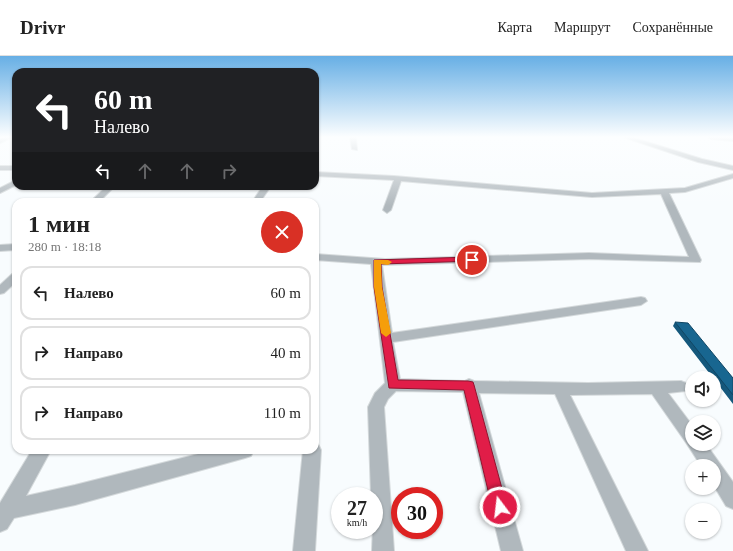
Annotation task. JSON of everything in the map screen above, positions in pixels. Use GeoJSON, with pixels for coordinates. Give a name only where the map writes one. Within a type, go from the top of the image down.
{"type":"FeatureCollection","features":[{"type":"Feature","properties":{"kind":"street"},"geometry":{"type":"LineString","coordinates":[[697,160],[733,168]]}},
{"type":"Feature","properties":{"kind":"street"},"geometry":{"type":"LineString","coordinates":[[0,168],[12,168]]}},
{"type":"Feature","properties":{"kind":"street"},"geometry":{"type":"LineString","coordinates":[[319,174],[398,179],[592,195],[664,191],[700,186],[733,176]]}},
{"type":"Feature","properties":{"kind":"street"},"geometry":{"type":"LineString","coordinates":[[387,210],[398,179]]}},
{"type":"Feature","properties":{"kind":"street"},"geometry":{"type":"LineString","coordinates":[[0,191],[12,184]]}},
{"type":"Feature","properties":{"kind":"street"},"geometry":{"type":"LineString","coordinates":[[98,198],[106,190]]}},
{"type":"Feature","properties":{"kind":"street"},"geometry":{"type":"LineString","coordinates":[[319,257],[376,262],[589,256],[696,260],[664,191]]}},
{"type":"Feature","properties":{"kind":"street"},"geometry":{"type":"LineString","coordinates":[[0,248],[12,247]]}},
{"type":"Feature","properties":{"kind":"street"},"geometry":{"type":"LineString","coordinates":[[376,262],[378,287],[393,385]]}},
{"type":"Feature","properties":{"kind":"street"},"geometry":{"type":"LineString","coordinates":[[0,292],[9,280]]}},
{"type":"Feature","properties":{"kind":"street"},"geometry":{"type":"LineString","coordinates":[[387,338],[447,330],[538,314],[642,300]]}},
{"type":"Feature","properties":{"kind":"street"},"geometry":{"type":"LineString","coordinates":[[383,551],[376,407],[383,393],[393,385],[468,385],[560,389],[681,387]]}},
{"type":"Feature","properties":{"kind":"street"},"geometry":{"type":"LineString","coordinates":[[468,385],[512,551]]}},
{"type":"Feature","properties":{"kind":"street"},"geometry":{"type":"LineString","coordinates":[[656,388],[685,428]]}},
{"type":"Feature","properties":{"kind":"street"},"geometry":{"type":"LineString","coordinates":[[560,389],[637,551]]}},
{"type":"Feature","properties":{"kind":"street"},"geometry":{"type":"LineString","coordinates":[[4,515],[40,454]]}},
{"type":"Feature","properties":{"kind":"street"},"geometry":{"type":"LineString","coordinates":[[4,515],[230,454]]}},
{"type":"Feature","properties":{"kind":"street"},"geometry":{"type":"LineString","coordinates":[[304,551],[312,454]]}},
{"type":"Feature","properties":{"kind":"street"},"geometry":{"type":"LineString","coordinates":[[721,481],[733,499]]}},
{"type":"Feature","properties":{"kind":"building"},"geometry":{"type":"Polygon","coordinates":[[[675,322],[688,323],[733,378],[733,395],[721,380],[721,371],[714,371],[675,322]]]}},
{"type":"Feature","properties":{"kind":"slow traffic"},"geometry":{"type":"LineString","coordinates":[[386,333],[378,287],[376,262],[388,262]]}},
{"type":"Feature","properties":{"kind":"route"},"geometry":{"type":"LineString","coordinates":[[472,260],[376,262],[378,287],[386,331],[393,385],[468,385],[500,507]]}}]}
